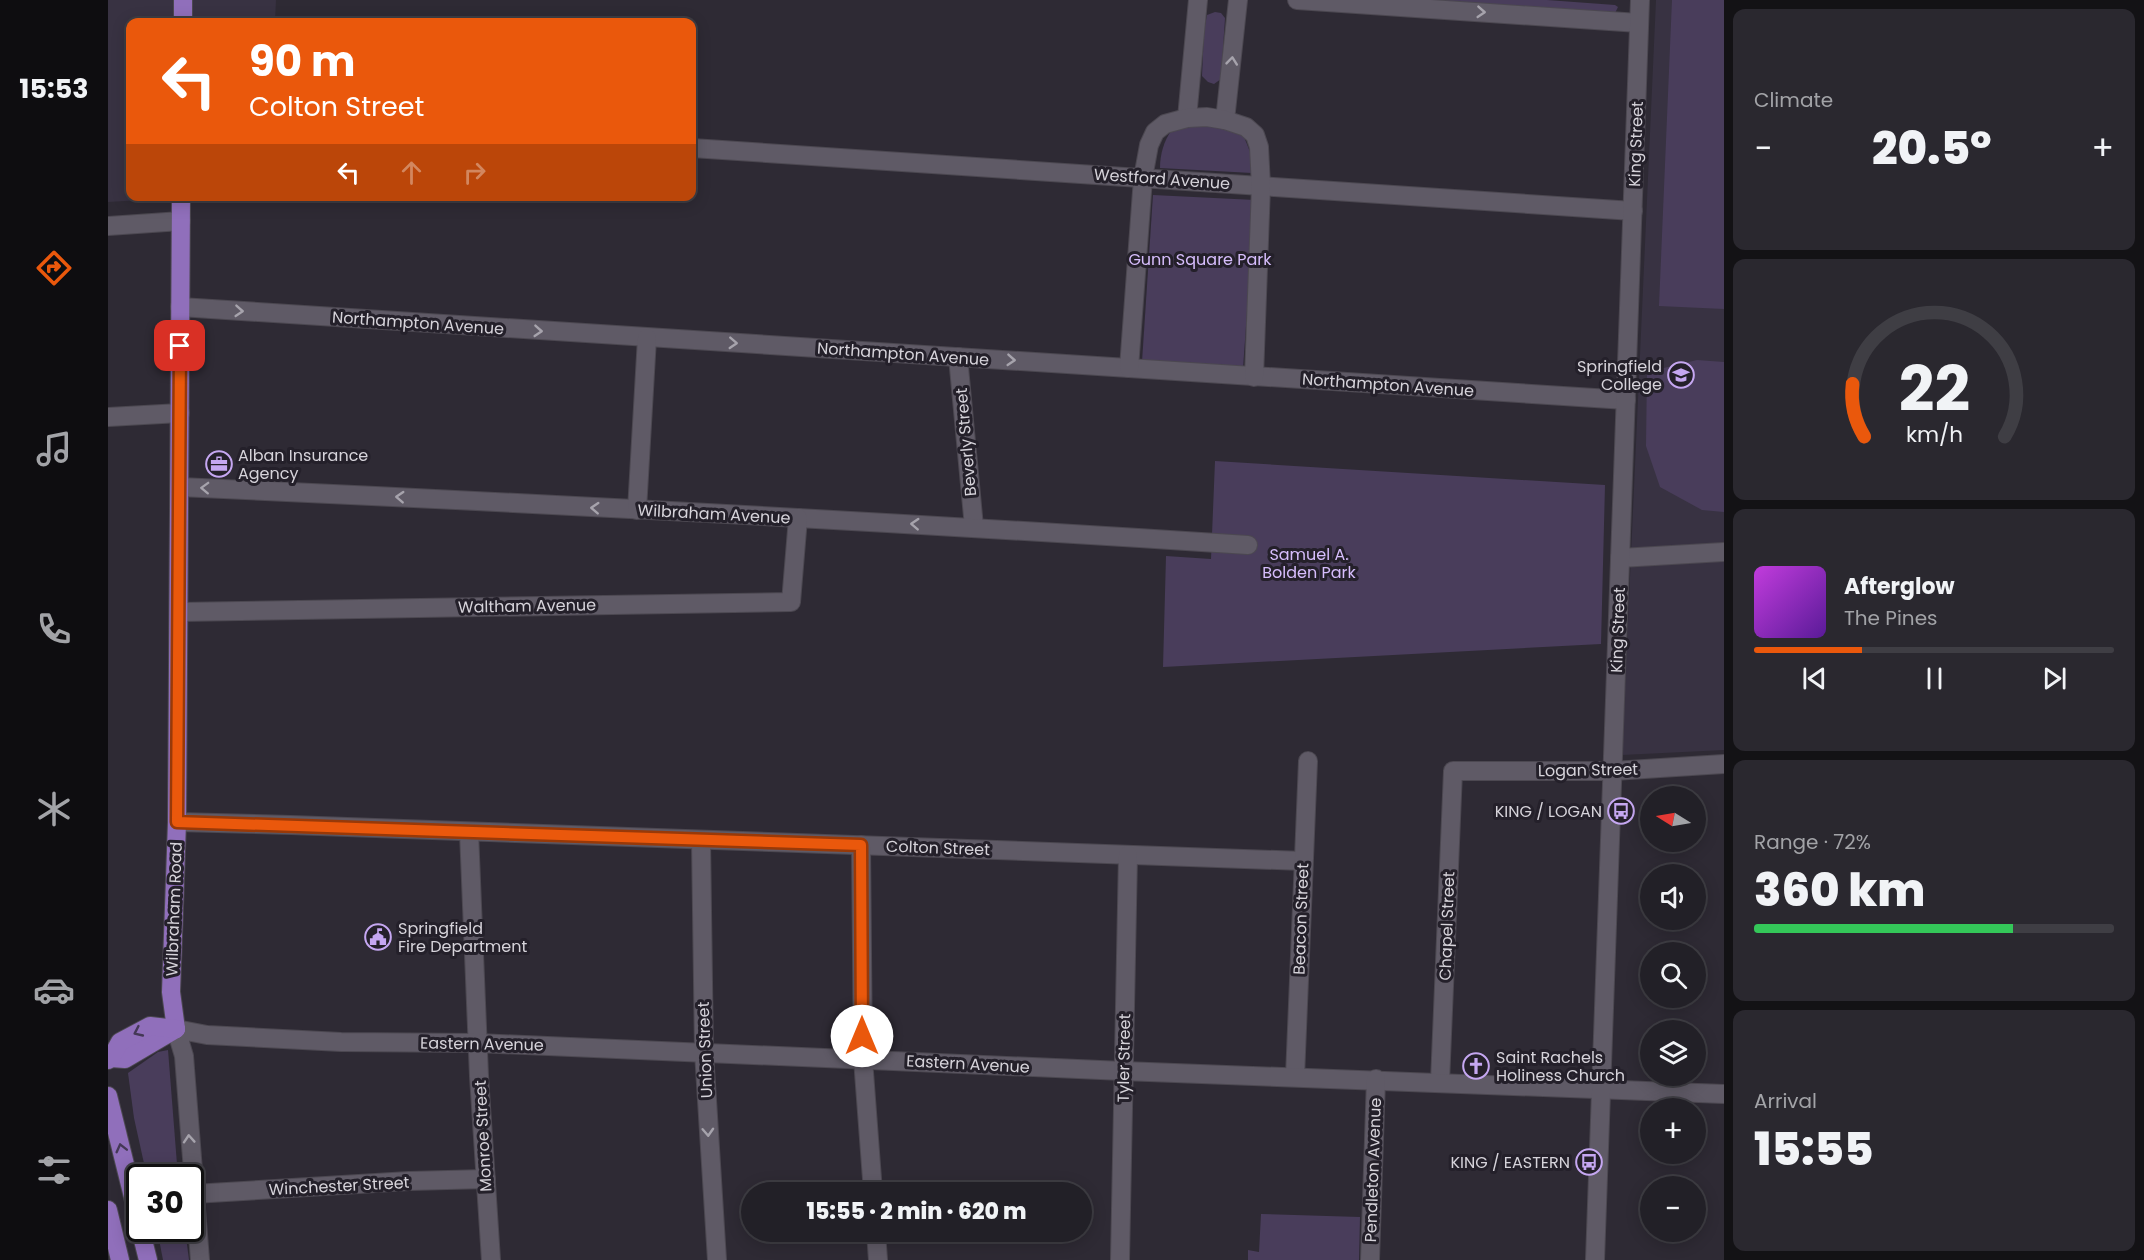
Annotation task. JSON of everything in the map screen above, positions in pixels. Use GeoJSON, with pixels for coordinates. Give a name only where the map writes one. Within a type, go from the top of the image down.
{"type":"FeatureCollection","features":[{"type":"Feature","properties":{"kind":"main road"},"geometry":{"type":"LineString","coordinates":[[183,0],[183,18]]}},
{"type":"Feature","properties":{"kind":"main road","name":"Wilbraham Road"},"geometry":{"type":"LineString","coordinates":[[176,1029],[171,992],[177,822],[181,201]]}},
{"type":"Feature","properties":{"kind":"main road","name":"Eastern Avenue"},"geometry":{"type":"LineString","coordinates":[[110,1059],[120,1042],[150,1026],[176,1029]]}},
{"type":"Feature","properties":{"kind":"main road"},"geometry":{"type":"LineString","coordinates":[[108,1096],[126,1170]]}},
{"type":"Feature","properties":{"kind":"main road"},"geometry":{"type":"LineString","coordinates":[[108,1210],[120,1260]]}},
{"type":"Feature","properties":{"kind":"main road"},"geometry":{"type":"LineString","coordinates":[[144,1242],[148,1260]]}},
{"type":"Feature","properties":{"kind":"street"},"geometry":{"type":"LineString","coordinates":[[1187,118],[1197,0]]}},
{"type":"Feature","properties":{"kind":"street"},"geometry":{"type":"LineString","coordinates":[[1225,120],[1238,0]]}},
{"type":"Feature","properties":{"kind":"street"},"geometry":{"type":"LineString","coordinates":[[1297,0],[1424,4],[1640,23]]}},
{"type":"Feature","properties":{"kind":"street","name":"King Street"},"geometry":{"type":"LineString","coordinates":[[1595,1260],[1640,0]]}},
{"type":"Feature","properties":{"kind":"street"},"geometry":{"type":"LineString","coordinates":[[1129,368],[1146,155],[1155,132],[1165,124],[1187,118],[1207,117],[1246,127],[1255,135],[1260,153],[1261,186],[1254,376]]}},
{"type":"Feature","properties":{"kind":"street","name":"Westford Avenue"},"geometry":{"type":"LineString","coordinates":[[696,148],[1634,211]]}},
{"type":"Feature","properties":{"kind":"street"},"geometry":{"type":"LineString","coordinates":[[108,226],[181,221]]}},
{"type":"Feature","properties":{"kind":"street","name":"Northampton Avenue"},"geometry":{"type":"LineString","coordinates":[[180,307],[1626,400]]}},
{"type":"Feature","properties":{"kind":"street"},"geometry":{"type":"LineString","coordinates":[[637,510],[647,338]]}},
{"type":"Feature","properties":{"kind":"street","name":"Beverly Street"},"geometry":{"type":"LineString","coordinates":[[958,357],[974,527]]}},
{"type":"Feature","properties":{"kind":"street"},"geometry":{"type":"LineString","coordinates":[[108,417],[180,413]]}},
{"type":"Feature","properties":{"kind":"street","name":"Wilbraham Avenue"},"geometry":{"type":"LineString","coordinates":[[180,487],[974,527],[1248,544]]}},
{"type":"Feature","properties":{"kind":"street","name":"Waltham Avenue"},"geometry":{"type":"LineString","coordinates":[[179,612],[791,602],[798,518]]}},
{"type":"Feature","properties":{"kind":"street"},"geometry":{"type":"LineString","coordinates":[[1620,558],[1724,552]]}},
{"type":"Feature","properties":{"kind":"street","name":"Beacon Street"},"geometry":{"type":"LineString","coordinates":[[1294,1077],[1308,761]]}},
{"type":"Feature","properties":{"kind":"street","name":"Logan Street"},"geometry":{"type":"LineString","coordinates":[[1453,771],[1613,771],[1724,764]]}},
{"type":"Feature","properties":{"kind":"street","name":"Chapel Street"},"geometry":{"type":"LineString","coordinates":[[1440,1082],[1453,771]]}},
{"type":"Feature","properties":{"kind":"street","name":"Colton Street"},"geometry":{"type":"LineString","coordinates":[[177,822],[1303,861]]}},
{"type":"Feature","properties":{"kind":"street","name":"Monroe Street"},"geometry":{"type":"LineString","coordinates":[[468,832],[491,1260]]}},
{"type":"Feature","properties":{"kind":"street","name":"Union Street"},"geometry":{"type":"LineString","coordinates":[[701,840],[704,1052],[717,1260]]}},
{"type":"Feature","properties":{"kind":"street"},"geometry":{"type":"LineString","coordinates":[[861,845],[862,1059],[872,1182]]}},
{"type":"Feature","properties":{"kind":"street","name":"Tyler Street"},"geometry":{"type":"LineString","coordinates":[[1120,1260],[1128,855]]}},
{"type":"Feature","properties":{"kind":"street","name":"Eastern Avenue"},"geometry":{"type":"LineString","coordinates":[[176,1029],[207,1035],[340,1042],[478,1043],[1724,1094]]}},
{"type":"Feature","properties":{"kind":"street","name":"Wilbraham Road"},"geometry":{"type":"LineString","coordinates":[[176,1029],[184,1056],[191,1164]]}},
{"type":"Feature","properties":{"kind":"street","name":"Pendleton Avenue"},"geometry":{"type":"LineString","coordinates":[[1370,1260],[1376,1080]]}},
{"type":"Feature","properties":{"kind":"street","name":"Winchester Street"},"geometry":{"type":"LineString","coordinates":[[204,1193],[486,1179]]}},
{"type":"Feature","properties":{"kind":"street","name":"Wilbraham Road"},"geometry":{"type":"LineString","coordinates":[[198,1242],[200,1260]]}},
{"type":"Feature","properties":{"kind":"street"},"geometry":{"type":"LineString","coordinates":[[877,1242],[878,1260]]}},
{"type":"Feature","properties":{"kind":"shaded area"},"geometry":{"type":"Polygon","coordinates":[[[108,0],[276,0],[275,18],[126,18],[126,201],[108,202],[108,0]]]}},
{"type":"Feature","properties":{"kind":"shaded area","name":"Springfield College"},"geometry":{"type":"Polygon","coordinates":[[[1656,0],[1724,0],[1724,750],[1622,755],[1656,0]]]}},
{"type":"Feature","properties":{"kind":"green space"},"geometry":{"type":"Polygon","coordinates":[[[1439,0],[1547,0],[1618,7],[1615,13],[1439,2],[1439,0]]]}},
{"type":"Feature","properties":{"kind":"green space"},"geometry":{"type":"Polygon","coordinates":[[[1672,0],[1724,0],[1724,309],[1659,306],[1672,0]]]}},
{"type":"Feature","properties":{"kind":"green space"},"geometry":{"type":"Polygon","coordinates":[[[1215,12],[1221,13],[1225,18],[1221,79],[1214,84],[1202,76],[1207,15],[1215,12]]]}},
{"type":"Feature","properties":{"kind":"green space"},"geometry":{"type":"Polygon","coordinates":[[[1203,108],[1217,110],[1244,137],[1251,154],[1252,173],[1160,168],[1163,148],[1171,130],[1185,117],[1203,108]]]}},
{"type":"Feature","properties":{"kind":"green space","name":"Gunn Square Park"},"geometry":{"type":"Polygon","coordinates":[[[1153,195],[1255,200],[1243,368],[1142,362],[1153,195]]]}},
{"type":"Feature","properties":{"kind":"green space"},"geometry":{"type":"Polygon","coordinates":[[[1697,360],[1724,362],[1724,512],[1702,510],[1660,487],[1646,446],[1647,372],[1697,360]]]}},
{"type":"Feature","properties":{"kind":"green space","name":"Samuel A. Bolden Park"},"geometry":{"type":"Polygon","coordinates":[[[1215,461],[1605,485],[1601,644],[1163,667],[1166,556],[1211,559],[1215,461]]]}},
{"type":"Feature","properties":{"kind":"green space"},"geometry":{"type":"Polygon","coordinates":[[[168,1050],[177,1164],[144,1164],[134,1118],[128,1073],[158,1052],[168,1050]]]}},
{"type":"Feature","properties":{"kind":"green space"},"geometry":{"type":"Polygon","coordinates":[[[1261,1214],[1360,1217],[1359,1260],[1248,1260],[1248,1250],[1259,1252],[1261,1214]]]}},
{"type":"Feature","properties":{"kind":"green space"},"geometry":{"type":"Polygon","coordinates":[[[160,1242],[187,1242],[189,1260],[163,1260],[160,1242]]]}},
{"type":"Feature","properties":{"kind":"place","name":"Springfield College"},"geometry":{"type":"Point","coordinates":[1681,375]}},
{"type":"Feature","properties":{"kind":"place","name":"Alban Insurance Agency"},"geometry":{"type":"Point","coordinates":[219,464]}},
{"type":"Feature","properties":{"kind":"place","name":"KING / LOGAN"},"geometry":{"type":"Point","coordinates":[1621,811]}},
{"type":"Feature","properties":{"kind":"place","name":"Springfield Fire Department"},"geometry":{"type":"Point","coordinates":[378,937]}},
{"type":"Feature","properties":{"kind":"place","name":"Saint Rachels Holiness Church"},"geometry":{"type":"Point","coordinates":[1476,1066]}},
{"type":"Feature","properties":{"kind":"place","name":"KING / EASTERN"},"geometry":{"type":"Point","coordinates":[1589,1162]}},
{"type":"Feature","properties":{"kind":"route"},"geometry":{"type":"LineString","coordinates":[[180,346],[177,822],[861,845],[862,1036]]}}]}
